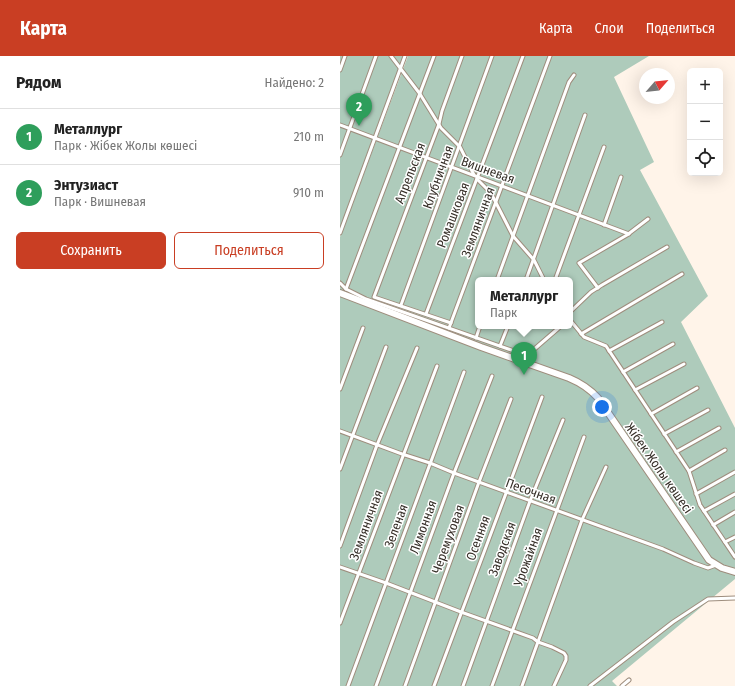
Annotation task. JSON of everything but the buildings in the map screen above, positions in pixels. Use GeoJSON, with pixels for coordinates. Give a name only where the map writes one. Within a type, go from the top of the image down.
{"type":"FeatureCollection","features":[{"type":"Feature","properties":{"kind":"highway","name":"Жібек Жолы көшесі"},"geometry":{"type":"LineString","coordinates":[[340,293],[575,380],[590,389],[598,398],[704,554],[716,565],[735,572]]}},
{"type":"Feature","properties":{"kind":"street"},"geometry":{"type":"LineString","coordinates":[[340,70],[345,56]]}},
{"type":"Feature","properties":{"kind":"street"},"geometry":{"type":"LineString","coordinates":[[340,155],[376,56]]}},
{"type":"Feature","properties":{"kind":"street"},"geometry":{"type":"LineString","coordinates":[[391,56],[420,94],[441,128],[460,147],[476,177],[491,193],[513,236],[534,260],[542,277]]}},
{"type":"Feature","properties":{"kind":"street"},"geometry":{"type":"LineString","coordinates":[[340,233],[405,56]]}},
{"type":"Feature","properties":{"kind":"street"},"geometry":{"type":"LineString","coordinates":[[346,289],[434,56]]}},
{"type":"Feature","properties":{"kind":"street","name":"Апрельская"},"geometry":{"type":"LineString","coordinates":[[402,305],[374,297],[439,124],[442,111],[462,56]]}},
{"type":"Feature","properties":{"kind":"street","name":"Клубничная"},"geometry":{"type":"LineString","coordinates":[[402,305],[492,56]]}},
{"type":"Feature","properties":{"kind":"street","name":"Ромашковая"},"geometry":{"type":"LineString","coordinates":[[426,314],[476,177],[523,56]]}},
{"type":"Feature","properties":{"kind":"street","name":"Земляничная"},"geometry":{"type":"LineString","coordinates":[[449,328],[550,56]]}},
{"type":"Feature","properties":{"kind":"street"},"geometry":{"type":"LineString","coordinates":[[498,277],[569,82],[574,75]]}},
{"type":"Feature","properties":{"kind":"street"},"geometry":{"type":"LineString","coordinates":[[527,277],[585,115]]}},
{"type":"Feature","properties":{"kind":"street","name":"Вишневая"},"geometry":{"type":"LineString","coordinates":[[340,125],[629,234]]}},
{"type":"Feature","properties":{"kind":"street"},"geometry":{"type":"LineString","coordinates":[[556,277],[604,146]]}},
{"type":"Feature","properties":{"kind":"street"},"geometry":{"type":"LineString","coordinates":[[604,225],[622,177]]}},
{"type":"Feature","properties":{"kind":"street"},"geometry":{"type":"LineString","coordinates":[[598,288],[579,263],[629,234],[648,219]]}},
{"type":"Feature","properties":{"kind":"street"},"geometry":{"type":"LineString","coordinates":[[573,309],[598,288],[667,248]]}},
{"type":"Feature","properties":{"kind":"street"},"geometry":{"type":"LineString","coordinates":[[581,334],[682,274]]}},
{"type":"Feature","properties":{"kind":"street"},"geometry":{"type":"LineString","coordinates":[[340,283],[346,289],[366,298],[528,356]]}},
{"type":"Feature","properties":{"kind":"street"},"geometry":{"type":"LineString","coordinates":[[402,305],[451,322]]}},
{"type":"Feature","properties":{"kind":"street"},"geometry":{"type":"LineString","coordinates":[[609,351],[662,322]]}},
{"type":"Feature","properties":{"kind":"street"},"geometry":{"type":"LineString","coordinates":[[573,324],[584,337],[606,346],[688,471],[700,505],[735,557]]}},
{"type":"Feature","properties":{"kind":"street"},"geometry":{"type":"LineString","coordinates":[[340,389],[363,328]]}},
{"type":"Feature","properties":{"kind":"street"},"geometry":{"type":"LineString","coordinates":[[476,338],[479,329]]}},
{"type":"Feature","properties":{"kind":"street"},"geometry":{"type":"LineString","coordinates":[[500,346],[507,329]]}},
{"type":"Feature","properties":{"kind":"street"},"geometry":{"type":"LineString","coordinates":[[524,362],[528,356],[558,329]]}},
{"type":"Feature","properties":{"kind":"street"},"geometry":{"type":"LineString","coordinates":[[623,372],[673,344]]}},
{"type":"Feature","properties":{"kind":"street"},"geometry":{"type":"LineString","coordinates":[[340,468],[386,347]]}},
{"type":"Feature","properties":{"kind":"street"},"geometry":{"type":"LineString","coordinates":[[340,546],[377,445],[417,348]]}},
{"type":"Feature","properties":{"kind":"street"},"geometry":{"type":"LineString","coordinates":[[635,390],[684,364]]}},
{"type":"Feature","properties":{"kind":"street","name":"Земляничная"},"geometry":{"type":"LineString","coordinates":[[340,623],[436,366]]}},
{"type":"Feature","properties":{"kind":"street","name":"Зеленая"},"geometry":{"type":"LineString","coordinates":[[348,686],[464,372]]}},
{"type":"Feature","properties":{"kind":"street","name":"Лимонная"},"geometry":{"type":"LineString","coordinates":[[376,686],[454,473],[492,376]]}},
{"type":"Feature","properties":{"kind":"street"},"geometry":{"type":"LineString","coordinates":[[651,414],[697,388]]}},
{"type":"Feature","properties":{"kind":"street","name":"Осенняя"},"geometry":{"type":"LineString","coordinates":[[434,686],[542,397]]}},
{"type":"Feature","properties":{"kind":"street","name":"Черемуховая"},"geometry":{"type":"LineString","coordinates":[[405,686],[479,482],[511,399]]}},
{"type":"Feature","properties":{"kind":"street"},"geometry":{"type":"LineString","coordinates":[[664,434],[708,410]]}},
{"type":"Feature","properties":{"kind":"street","name":"Заводская"},"geometry":{"type":"LineString","coordinates":[[463,686],[530,501],[563,420]]}},
{"type":"Feature","properties":{"kind":"street"},"geometry":{"type":"LineString","coordinates":[[676,452],[719,428]]}},
{"type":"Feature","properties":{"kind":"street","name":"Песочная"},"geometry":{"type":"LineString","coordinates":[[340,431],[663,549],[708,568],[716,565]]}},
{"type":"Feature","properties":{"kind":"street","name":"Урожайная"},"geometry":{"type":"LineString","coordinates":[[492,686],[584,436]]}},
{"type":"Feature","properties":{"kind":"street"},"geometry":{"type":"LineString","coordinates":[[688,471],[725,450]]}},
{"type":"Feature","properties":{"kind":"street"},"geometry":{"type":"LineString","coordinates":[[522,686],[582,520],[606,467]]}},
{"type":"Feature","properties":{"kind":"street"},"geometry":{"type":"LineString","coordinates":[[696,494],[735,472]]}},
{"type":"Feature","properties":{"kind":"street"},"geometry":{"type":"LineString","coordinates":[[704,511],[735,494]]}},
{"type":"Feature","properties":{"kind":"street"},"geometry":{"type":"LineString","coordinates":[[713,525],[735,512]]}},
{"type":"Feature","properties":{"kind":"street"},"geometry":{"type":"LineString","coordinates":[[725,542],[735,537]]}},
{"type":"Feature","properties":{"kind":"street"},"geometry":{"type":"LineString","coordinates":[[340,567],[386,583],[486,622],[533,638],[538,642],[564,653],[566,660],[554,686]]}},
{"type":"Feature","properties":{"kind":"street"},"geometry":{"type":"LineString","coordinates":[[590,686],[673,622],[708,598],[735,598]]}},
{"type":"Feature","properties":{"kind":"street"},"geometry":{"type":"LineString","coordinates":[[622,686],[629,680]]}},
{"type":"Feature","properties":{"kind":"green space"},"geometry":{"type":"Polygon","coordinates":[[[340,56],[405,56],[340,230],[340,56]]]}},
{"type":"Feature","properties":{"kind":"green space"},"geometry":{"type":"Polygon","coordinates":[[[408,56],[649,56],[614,77],[654,162],[640,170],[708,296],[681,322],[735,428],[735,579],[612,681],[617,686],[340,686],[340,237],[408,56]]]}},
{"type":"Feature","properties":{"kind":"place","name":"Энтузиаст"},"geometry":{"type":"Point","coordinates":[359,126]}},
{"type":"Feature","properties":{"kind":"place","name":"Металлург"},"geometry":{"type":"Point","coordinates":[524,375]}}]}
